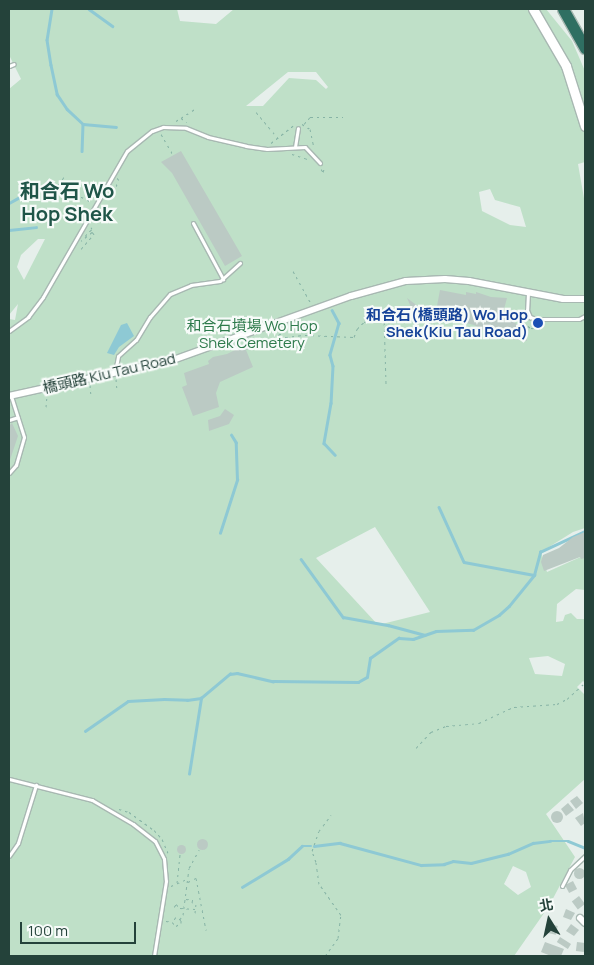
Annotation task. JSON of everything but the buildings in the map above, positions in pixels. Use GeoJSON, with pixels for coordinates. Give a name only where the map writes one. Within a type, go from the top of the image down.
{"type":"FeatureCollection","features":[{"type":"Feature","properties":{"kind":"highway"},"geometry":{"type":"LineString","coordinates":[[563,9],[585,48]]}},
{"type":"Feature","properties":{"kind":"main road"},"geometry":{"type":"LineString","coordinates":[[533,9],[566,66],[585,126]]}},
{"type":"Feature","properties":{"kind":"street","name":"橋頭路 Kiu Tau Road"},"geometry":{"type":"LineString","coordinates":[[10,396],[116,375],[173,360],[351,296],[390,284],[445,279],[469,281],[563,299],[585,300]]}},
{"type":"Feature","properties":{"kind":"lane"},"geometry":{"type":"LineString","coordinates":[[9,66],[14,64]]}},
{"type":"Feature","properties":{"kind":"lane"},"geometry":{"type":"LineString","coordinates":[[9,331],[28,317],[43,297],[127,151],[152,131],[163,127],[186,128],[208,137],[246,146],[267,148],[305,147],[322,163]]}},
{"type":"Feature","properties":{"kind":"lane"},"geometry":{"type":"LineString","coordinates":[[295,147],[298,128]]}},
{"type":"Feature","properties":{"kind":"lane"},"geometry":{"type":"LineString","coordinates":[[192,223],[223,279]]}},
{"type":"Feature","properties":{"kind":"lane"},"geometry":{"type":"LineString","coordinates":[[116,375],[118,356],[136,340],[150,317],[170,294],[178,288],[223,279],[240,263]]}},
{"type":"Feature","properties":{"kind":"lane"},"geometry":{"type":"LineString","coordinates":[[528,292],[527,310],[530,317],[536,319],[579,320],[585,316]]}},
{"type":"Feature","properties":{"kind":"lane"},"geometry":{"type":"LineString","coordinates":[[9,473],[16,465],[24,437],[10,396]]}},
{"type":"Feature","properties":{"kind":"lane"},"geometry":{"type":"LineString","coordinates":[[9,420],[18,417]]}},
{"type":"Feature","properties":{"kind":"lane"},"geometry":{"type":"LineString","coordinates":[[9,779],[92,800],[137,827],[155,841],[164,859],[166,881],[154,956]]}},
{"type":"Feature","properties":{"kind":"lane"},"geometry":{"type":"LineString","coordinates":[[9,856],[18,844],[36,785]]}},
{"type":"Feature","properties":{"kind":"lane"},"geometry":{"type":"LineString","coordinates":[[562,886],[570,870],[585,856]]}},
{"type":"Feature","properties":{"kind":"path"},"geometry":{"type":"LineString","coordinates":[[173,122],[195,109]]}},
{"type":"Feature","properties":{"kind":"path"},"geometry":{"type":"LineString","coordinates":[[256,112],[279,138]]}},
{"type":"Feature","properties":{"kind":"path"},"geometry":{"type":"LineString","coordinates":[[304,125],[310,117],[343,118]]}},
{"type":"Feature","properties":{"kind":"path"},"geometry":{"type":"LineString","coordinates":[[181,118],[188,123]]}},
{"type":"Feature","properties":{"kind":"path"},"geometry":{"type":"LineString","coordinates":[[269,144],[298,122],[310,129],[315,152]]}},
{"type":"Feature","properties":{"kind":"path"},"geometry":{"type":"LineString","coordinates":[[322,163],[326,168]]}},
{"type":"Feature","properties":{"kind":"path"},"geometry":{"type":"LineString","coordinates":[[113,192],[119,180],[115,176]]}},
{"type":"Feature","properties":{"kind":"path"},"geometry":{"type":"LineString","coordinates":[[64,177],[58,185],[94,203],[91,208]]}},
{"type":"Feature","properties":{"kind":"path"},"geometry":{"type":"LineString","coordinates":[[81,249],[94,234],[92,232],[83,242],[81,240],[92,229],[90,226]]}},
{"type":"Feature","properties":{"kind":"path"},"geometry":{"type":"LineString","coordinates":[[293,271],[312,304]]}},
{"type":"Feature","properties":{"kind":"path"},"geometry":{"type":"LineString","coordinates":[[292,325],[277,336],[279,338],[305,335],[354,337],[357,329],[364,322],[384,316],[386,385]]}},
{"type":"Feature","properties":{"kind":"path"},"geometry":{"type":"LineString","coordinates":[[517,319],[531,328],[542,329]]}},
{"type":"Feature","properties":{"kind":"path"},"geometry":{"type":"LineString","coordinates":[[116,375],[117,390]]}},
{"type":"Feature","properties":{"kind":"path"},"geometry":{"type":"LineString","coordinates":[[90,384],[90,397]]}},
{"type":"Feature","properties":{"kind":"path"},"geometry":{"type":"LineString","coordinates":[[46,407],[47,393]]}},
{"type":"Feature","properties":{"kind":"path"},"geometry":{"type":"LineString","coordinates":[[416,748],[431,732],[438,729],[479,723],[514,707],[557,704],[567,700],[585,683]]}},
{"type":"Feature","properties":{"kind":"path"},"geometry":{"type":"LineString","coordinates":[[114,807],[129,812],[154,830],[162,839],[169,858]]}},
{"type":"Feature","properties":{"kind":"path"},"geometry":{"type":"LineString","coordinates":[[325,956],[338,938],[341,914],[319,884],[316,862],[312,851],[319,831],[331,815]]}},
{"type":"Feature","properties":{"kind":"path"},"geometry":{"type":"LineString","coordinates":[[165,921],[179,926],[186,899],[189,868],[199,850]]}},
{"type":"Feature","properties":{"kind":"path"},"geometry":{"type":"LineString","coordinates":[[177,883],[180,854]]}},
{"type":"Feature","properties":{"kind":"path"},"geometry":{"type":"LineString","coordinates":[[172,877],[171,886],[188,879]]}},
{"type":"Feature","properties":{"kind":"path"},"geometry":{"type":"LineString","coordinates":[[188,882],[196,878],[206,930]]}},
{"type":"Feature","properties":{"kind":"path"},"geometry":{"type":"LineString","coordinates":[[186,899],[193,899],[192,903]]}},
{"type":"Feature","properties":{"kind":"path"},"geometry":{"type":"LineString","coordinates":[[174,906],[177,903],[184,908],[195,909]]}},
{"type":"Feature","properties":{"kind":"path"},"geometry":{"type":"LineString","coordinates":[[195,913],[196,904]]}},
{"type":"Feature","properties":{"kind":"path"},"geometry":{"type":"LineString","coordinates":[[172,922],[176,917],[180,919]]}},
{"type":"Feature","properties":{"kind":"green space","name":"和合石墳場 Wo Hop Shek Cemetery"},"geometry":{"type":"Polygon","coordinates":[[[9,9],[177,9],[180,21],[216,24],[234,9],[546,9],[572,41],[585,71],[585,162],[578,164],[585,204],[585,528],[573,532],[541,552],[547,572],[585,555],[585,590],[576,589],[557,604],[556,622],[563,621],[565,615],[571,613],[577,619],[585,619],[585,683],[583,681],[577,687],[585,695],[585,779],[546,814],[575,857],[549,906],[514,956],[9,956],[9,319],[15,320],[18,304],[9,315],[9,89],[21,79],[9,55],[9,9]],[[288,72],[246,106],[263,106],[289,78],[316,80],[326,89],[328,87],[316,72],[288,72]],[[490,189],[479,192],[482,211],[510,225],[526,227],[520,207],[495,200],[490,189]],[[38,239],[21,255],[17,267],[24,280],[45,239],[38,239]],[[375,527],[316,558],[378,625],[430,612],[375,527]],[[548,656],[529,658],[535,674],[562,676],[565,664],[548,656]],[[513,866],[504,884],[518,895],[531,887],[526,872],[513,866]]]}},
{"type":"Feature","properties":{"kind":"water"},"geometry":{"type":"Polygon","coordinates":[[[127,323],[134,336],[119,347],[114,355],[107,353],[121,325],[127,323]]]}},
{"type":"Feature","properties":{"kind":"waterway"},"geometry":{"type":"LineString","coordinates":[[52,9],[47,40],[57,94],[67,109],[83,124],[82,151]]}},
{"type":"Feature","properties":{"kind":"waterway"},"geometry":{"type":"LineString","coordinates":[[89,9],[112,26]]}},
{"type":"Feature","properties":{"kind":"waterway"},"geometry":{"type":"LineString","coordinates":[[83,124],[116,127]]}},
{"type":"Feature","properties":{"kind":"waterway"},"geometry":{"type":"LineString","coordinates":[[9,203],[18,198]]}},
{"type":"Feature","properties":{"kind":"waterway"},"geometry":{"type":"LineString","coordinates":[[9,230],[36,227]]}},
{"type":"Feature","properties":{"kind":"waterway"},"geometry":{"type":"LineString","coordinates":[[332,310],[339,323],[330,355],[333,366],[331,403],[324,443],[335,455]]}},
{"type":"Feature","properties":{"kind":"waterway"},"geometry":{"type":"LineString","coordinates":[[220,533],[237,480],[236,443],[231,435]]}},
{"type":"Feature","properties":{"kind":"waterway"},"geometry":{"type":"LineString","coordinates":[[439,507],[464,562],[534,575]]}},
{"type":"Feature","properties":{"kind":"waterway"},"geometry":{"type":"LineString","coordinates":[[85,731],[128,701],[201,698],[230,674],[237,673],[273,681],[358,682],[367,677],[370,658],[399,638],[413,639],[436,631],[473,630],[499,615],[509,606],[534,575],[540,552],[585,531]]}},
{"type":"Feature","properties":{"kind":"waterway"},"geometry":{"type":"LineString","coordinates":[[301,559],[343,617],[388,625],[425,635]]}},
{"type":"Feature","properties":{"kind":"waterway"},"geometry":{"type":"LineString","coordinates":[[189,774],[201,698]]}},
{"type":"Feature","properties":{"kind":"waterway"},"geometry":{"type":"LineString","coordinates":[[314,846],[340,843],[421,865],[444,864],[453,861],[471,863],[508,854],[533,843],[550,841],[568,841],[585,848]]}},
{"type":"Feature","properties":{"kind":"waterway"},"geometry":{"type":"LineString","coordinates":[[242,887],[288,859],[302,846],[311,846]]}},
{"type":"Feature","properties":{"kind":"place","name":"和合石(橋頭路) Wo Hop Shek(Kiu Tau Road)"},"geometry":{"type":"Point","coordinates":[538,323]}},
{"type":"Feature","properties":{"kind":"district","name":"和合石 Wo Hop Shek"},"geometry":{"type":"Point","coordinates":[67,202]}}]}
